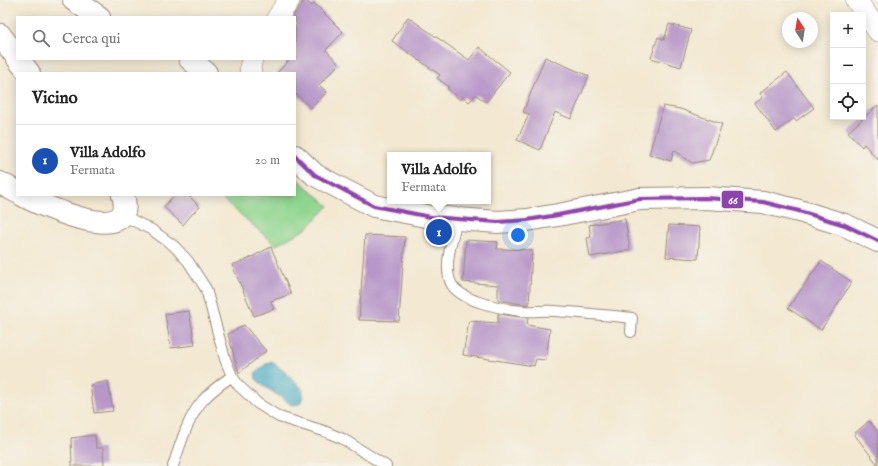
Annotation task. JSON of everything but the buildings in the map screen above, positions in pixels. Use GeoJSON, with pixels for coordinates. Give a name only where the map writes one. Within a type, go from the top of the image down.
{"type":"FeatureCollection","features":[{"type":"Feature","properties":{"kind":"main road"},"geometry":{"type":"LineString","coordinates":[[74,0],[98,16]]}},
{"type":"Feature","properties":{"kind":"main road"},"geometry":{"type":"LineString","coordinates":[[0,35],[16,55]]}},
{"type":"Feature","properties":{"kind":"main road"},"geometry":{"type":"LineString","coordinates":[[19,60],[28,72]]}},
{"type":"Feature","properties":{"kind":"main road"},"geometry":{"type":"LineString","coordinates":[[191,60],[205,72]]}},
{"type":"Feature","properties":{"kind":"main road"},"geometry":{"type":"LineString","coordinates":[[296,157],[315,175],[374,206],[431,217],[498,222],[527,220],[640,199],[706,198],[763,202],[845,225],[878,241]]}},
{"type":"Feature","properties":{"kind":"main road"},"geometry":{"type":"LineString","coordinates":[[0,183],[16,191]]}},
{"type":"Feature","properties":{"kind":"main road"},"geometry":{"type":"LineString","coordinates":[[24,196],[73,217],[93,221],[110,222],[117,220],[122,205]]}},
{"type":"Feature","properties":{"kind":"street"},"geometry":{"type":"LineString","coordinates":[[279,16],[289,0]]}},
{"type":"Feature","properties":{"kind":"street"},"geometry":{"type":"LineString","coordinates":[[856,0],[878,30]]}},
{"type":"Feature","properties":{"kind":"street"},"geometry":{"type":"LineString","coordinates":[[251,72],[252,60]]}},
{"type":"Feature","properties":{"kind":"lane"},"geometry":{"type":"LineString","coordinates":[[122,205],[174,246],[188,261],[206,289],[225,358],[232,376],[238,385],[257,403],[279,417],[324,431],[343,439],[386,466]]}},
{"type":"Feature","properties":{"kind":"lane"},"geometry":{"type":"LineString","coordinates":[[457,219],[448,266],[449,276],[457,291],[480,303],[522,311],[550,311],[632,318],[631,332]]}},
{"type":"Feature","properties":{"kind":"lane"},"geometry":{"type":"LineString","coordinates":[[173,466],[187,427],[194,413],[204,400],[232,376]]}},
{"type":"Feature","properties":{"kind":"green space"},"geometry":{"type":"Polygon","coordinates":[[[296,178],[329,206],[306,229],[276,245],[219,196],[296,196],[296,178]]]}},
{"type":"Feature","properties":{"kind":"water"},"geometry":{"type":"Polygon","coordinates":[[[271,361],[300,386],[303,391],[303,395],[300,404],[292,405],[256,379],[255,373],[271,361]]]}},
{"type":"Feature","properties":{"kind":"transit line","name":"66"},"geometry":{"type":"LineString","coordinates":[[296,157],[315,175],[374,206],[431,217],[498,222],[527,220],[640,199],[706,198],[763,202],[845,225],[878,241]]}},
{"type":"Feature","properties":{"kind":"place","name":"Villa Adolfo"},"geometry":{"type":"Point","coordinates":[439,232]}}]}
